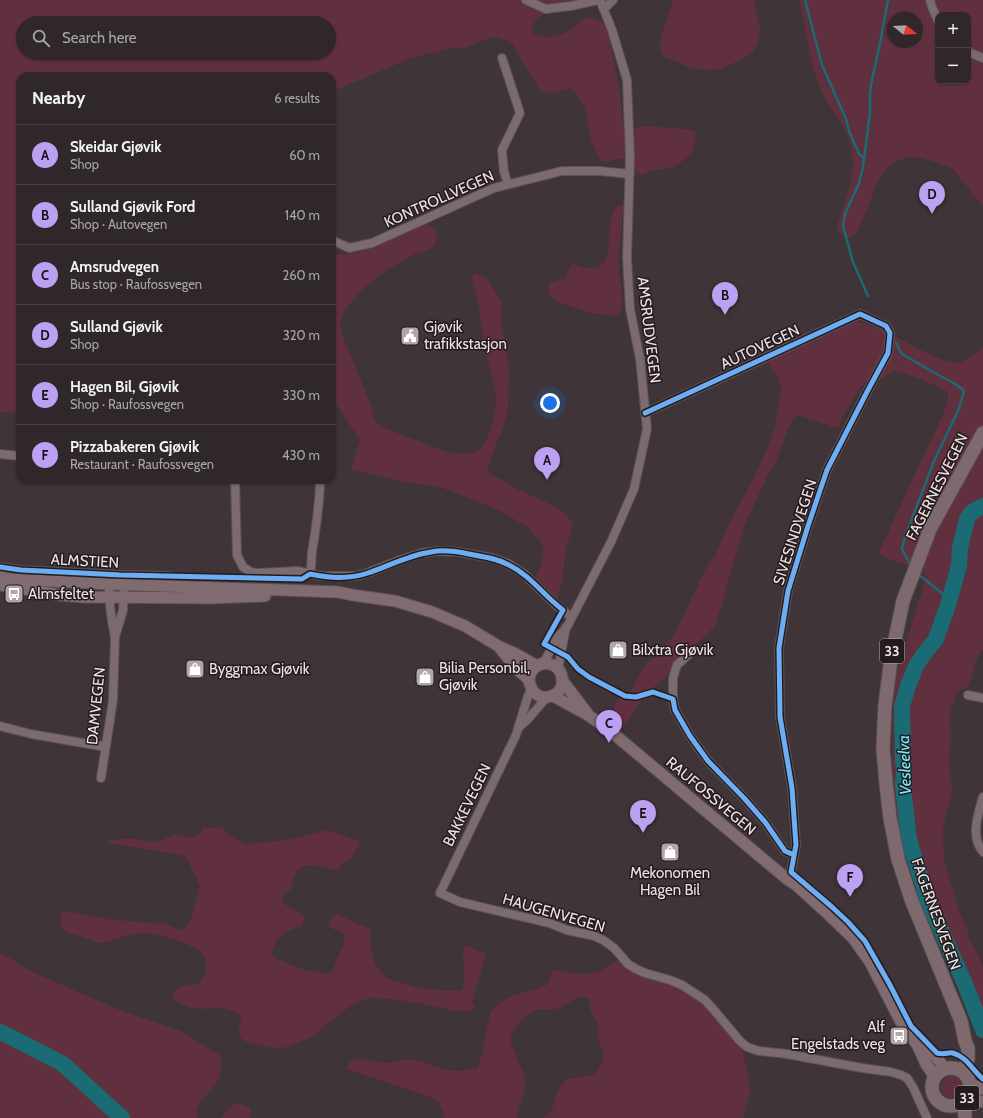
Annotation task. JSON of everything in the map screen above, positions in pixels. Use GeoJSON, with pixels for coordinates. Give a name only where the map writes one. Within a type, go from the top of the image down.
{"type":"FeatureCollection","features":[{"type":"Feature","properties":{"kind":"main road","name":"FAGERNESVEGEN"},"geometry":{"type":"LineString","coordinates":[[949,1072],[968,1059],[968,1048],[961,1022],[911,899],[898,859],[890,818],[883,749],[886,698],[891,659],[902,601],[930,529],[983,433]]}},
{"type":"Feature","properties":{"kind":"main road","name":"RAUFOSSVEGEN"},"geometry":{"type":"LineString","coordinates":[[0,577],[10,579],[124,585],[338,592],[352,596],[395,601],[432,612],[465,626],[500,647],[540,665],[551,664],[558,669],[562,680],[588,715]]}},
{"type":"Feature","properties":{"kind":"main road","name":"RAUFOSSVEGEN"},"geometry":{"type":"LineString","coordinates":[[0,585],[59,595],[109,598],[352,596]]}},
{"type":"Feature","properties":{"kind":"main road","name":"RAUFOSSVEGEN"},"geometry":{"type":"LineString","coordinates":[[500,647],[538,696],[550,696],[588,715],[609,730],[828,914],[853,938],[870,962],[901,1022],[918,1046],[926,1064],[949,1072]]}},
{"type":"Feature","properties":{"kind":"main road"},"geometry":{"type":"LineString","coordinates":[[530,685],[530,673],[540,665]]}},
{"type":"Feature","properties":{"kind":"main road"},"geometry":{"type":"LineString","coordinates":[[550,696],[560,689],[562,680]]}},
{"type":"Feature","properties":{"kind":"main road","name":"33"},"geometry":{"type":"LineString","coordinates":[[949,1072],[967,1078],[970,1084],[969,1093],[965,1099],[953,1106],[951,1112],[941,1104],[934,1095],[932,1086],[949,1072]]}},
{"type":"Feature","properties":{"kind":"main road"},"geometry":{"type":"LineString","coordinates":[[970,1084],[983,1089]]}},
{"type":"Feature","properties":{"kind":"main road"},"geometry":{"type":"LineString","coordinates":[[965,1099],[983,1102]]}},
{"type":"Feature","properties":{"kind":"main road","name":"33"},"geometry":{"type":"LineString","coordinates":[[965,1099],[965,1118]]}},
{"type":"Feature","properties":{"kind":"street"},"geometry":{"type":"LineString","coordinates":[[526,0],[546,9],[571,6],[599,0]]}},
{"type":"Feature","properties":{"kind":"street","name":"AMSRUDVEGEN"},"geometry":{"type":"LineString","coordinates":[[558,669],[567,626],[611,542],[634,489],[647,429],[640,359],[630,309],[627,258],[630,157],[627,80],[612,30],[604,8],[599,0]]}},
{"type":"Feature","properties":{"kind":"street"},"geometry":{"type":"LineString","coordinates":[[604,8],[613,0]]}},
{"type":"Feature","properties":{"kind":"street"},"geometry":{"type":"LineString","coordinates":[[930,0],[935,14]]}},
{"type":"Feature","properties":{"kind":"street"},"geometry":{"type":"LineString","coordinates":[[971,53],[983,58]]}},
{"type":"Feature","properties":{"kind":"street"},"geometry":{"type":"LineString","coordinates":[[502,58],[520,113],[502,150],[504,172],[508,184]]}},
{"type":"Feature","properties":{"kind":"street","name":"KONTROLLVEGEN"},"geometry":{"type":"LineString","coordinates":[[336,242],[349,248],[372,243],[494,188],[562,171],[600,171],[630,174]]}},
{"type":"Feature","properties":{"kind":"street","name":"AUTOVEGEN"},"geometry":{"type":"LineString","coordinates":[[645,413],[860,314],[886,326]]}},
{"type":"Feature","properties":{"kind":"street","name":"SIVESINDVEGEN"},"geometry":{"type":"LineString","coordinates":[[787,879],[791,872],[796,845],[792,788],[780,717],[779,648],[788,591],[827,470],[888,353],[890,333],[886,326]]}},
{"type":"Feature","properties":{"kind":"street"},"geometry":{"type":"LineString","coordinates":[[0,454],[16,456]]}},
{"type":"Feature","properties":{"kind":"street"},"geometry":{"type":"LineString","coordinates":[[235,484],[237,555],[243,567],[251,572],[298,571],[321,576],[356,576],[422,553],[438,551],[458,552],[492,558],[508,564],[524,574],[556,605],[571,617]]}},
{"type":"Feature","properties":{"kind":"street"},"geometry":{"type":"LineString","coordinates":[[310,574],[319,509],[320,484]]}},
{"type":"Feature","properties":{"kind":"street","name":"ALMSTIEN"},"geometry":{"type":"LineString","coordinates":[[0,567],[21,570],[169,576]]}},
{"type":"Feature","properties":{"kind":"street","name":"DAMVEGEN"},"geometry":{"type":"LineString","coordinates":[[101,778],[113,700],[115,637],[109,605],[109,584]]}},
{"type":"Feature","properties":{"kind":"street","name":"DAMVEGEN"},"geometry":{"type":"LineString","coordinates":[[115,637],[123,610],[124,585]]}},
{"type":"Feature","properties":{"kind":"street","name":"AMSRUDVEGEN"},"geometry":{"type":"LineString","coordinates":[[540,665],[557,638],[567,626]]}},
{"type":"Feature","properties":{"kind":"street"},"geometry":{"type":"LineString","coordinates":[[688,655],[677,665],[673,678],[673,699],[675,710],[690,736],[708,762],[744,798],[765,822],[785,851],[794,855]]}},
{"type":"Feature","properties":{"kind":"street","name":"BAKKEVEGEN"},"geometry":{"type":"LineString","coordinates":[[440,893],[512,743],[518,729],[530,685]]}},
{"type":"Feature","properties":{"kind":"street"},"geometry":{"type":"LineString","coordinates":[[968,695],[983,698]]}},
{"type":"Feature","properties":{"kind":"street","name":"BAKKEVEGEN"},"geometry":{"type":"LineString","coordinates":[[518,729],[550,696]]}},
{"type":"Feature","properties":{"kind":"street"},"geometry":{"type":"LineString","coordinates":[[0,726],[31,734],[106,747]]}},
{"type":"Feature","properties":{"kind":"street"},"geometry":{"type":"LineString","coordinates":[[983,798],[977,817],[976,834],[980,848],[983,852]]}},
{"type":"Feature","properties":{"kind":"street","name":"HAUGENVEGEN"},"geometry":{"type":"LineString","coordinates":[[440,893],[460,902],[549,923],[567,930],[594,936],[603,940],[614,948],[628,964],[636,969],[682,985],[705,1000],[740,1041],[747,1047],[759,1051],[787,1054],[892,1072],[901,1075],[907,1078],[913,1087],[927,1118]]}},
{"type":"Feature","properties":{"kind":"shaded area"},"geometry":{"type":"Polygon","coordinates":[[[0,0],[574,0],[572,4],[546,12],[540,16],[533,26],[532,33],[545,37],[554,36],[573,29],[589,17],[601,21],[608,31],[618,81],[624,126],[637,128],[645,126],[695,131],[695,142],[691,154],[674,167],[653,170],[642,175],[638,174],[630,159],[622,158],[606,162],[602,161],[592,143],[584,106],[577,95],[571,89],[551,93],[542,92],[511,42],[496,37],[465,48],[452,48],[411,58],[336,90],[336,72],[16,72],[16,413],[0,412],[0,0]]]}},
{"type":"Feature","properties":{"kind":"shaded area"},"geometry":{"type":"Polygon","coordinates":[[[672,0],[754,0],[760,34],[759,40],[753,52],[723,68],[710,70],[697,69],[666,57],[661,52],[660,42],[672,5],[672,0]]]}},
{"type":"Feature","properties":{"kind":"shaded area"},"geometry":{"type":"Polygon","coordinates":[[[798,0],[983,0],[983,207],[954,170],[947,166],[919,157],[911,157],[899,160],[885,170],[878,180],[856,234],[847,237],[842,235],[838,231],[838,223],[850,184],[853,160],[851,148],[847,135],[840,121],[822,92],[809,48],[801,7],[798,0]]]}},
{"type":"Feature","properties":{"kind":"shaded area"},"geometry":{"type":"Polygon","coordinates":[[[620,205],[624,205],[619,254],[622,307],[619,313],[616,316],[591,313],[556,301],[550,293],[549,283],[565,278],[570,267],[574,264],[584,268],[595,268],[602,264],[607,257],[611,218],[614,210],[620,205]]]}},
{"type":"Feature","properties":{"kind":"shaded area"},"geometry":{"type":"Polygon","coordinates":[[[421,224],[433,227],[437,235],[434,245],[429,250],[413,255],[389,269],[368,285],[344,312],[341,326],[342,335],[372,408],[375,420],[379,424],[384,428],[447,452],[468,454],[476,452],[482,447],[488,436],[496,403],[496,395],[484,345],[478,302],[472,278],[474,274],[486,277],[499,297],[502,305],[501,322],[509,368],[508,410],[488,469],[489,473],[492,475],[517,489],[544,501],[558,509],[571,520],[571,532],[565,552],[563,577],[555,605],[529,586],[533,578],[537,575],[544,548],[529,528],[489,506],[440,487],[404,482],[351,469],[360,440],[336,404],[336,255],[370,249],[421,224]]]}},
{"type":"Feature","properties":{"kind":"shaded area"},"geometry":{"type":"Polygon","coordinates":[[[848,318],[881,329],[931,355],[951,362],[957,363],[968,359],[983,346],[983,650],[979,653],[969,685],[967,688],[956,693],[951,710],[949,764],[952,790],[943,830],[944,859],[946,867],[959,911],[968,931],[969,939],[983,968],[983,1024],[963,962],[945,920],[939,914],[921,905],[919,902],[916,889],[909,874],[902,846],[896,813],[892,776],[893,685],[923,588],[925,575],[918,569],[888,559],[879,552],[943,415],[948,398],[948,392],[912,376],[898,371],[893,371],[883,378],[871,379],[862,386],[838,427],[798,415],[794,417],[775,464],[768,475],[745,524],[715,626],[702,639],[676,659],[671,670],[639,704],[623,728],[616,722],[614,716],[614,708],[617,700],[625,697],[631,691],[647,662],[657,656],[663,645],[673,637],[706,568],[716,554],[729,523],[755,476],[767,449],[775,426],[781,388],[776,373],[770,367],[768,359],[848,318]]]}},
{"type":"Feature","properties":{"kind":"shaded area"},"geometry":{"type":"Polygon","coordinates":[[[223,827],[227,834],[245,844],[288,840],[327,830],[360,841],[352,857],[342,864],[337,871],[312,865],[302,867],[296,872],[290,891],[285,892],[282,899],[288,907],[304,915],[305,919],[301,926],[286,932],[276,940],[272,952],[273,956],[304,969],[322,973],[332,972],[344,939],[344,933],[328,927],[330,919],[336,913],[370,929],[373,957],[376,965],[386,978],[422,989],[459,991],[463,989],[464,980],[463,947],[467,946],[486,954],[472,1002],[475,1007],[466,1012],[385,998],[366,999],[349,1007],[317,1033],[305,1040],[282,1048],[253,1044],[245,1041],[239,1035],[241,1021],[240,1015],[222,1008],[193,1008],[182,1005],[173,999],[173,995],[179,988],[197,984],[204,976],[206,962],[204,956],[194,948],[169,938],[148,933],[130,935],[100,943],[65,931],[61,926],[60,921],[63,911],[106,919],[164,924],[182,930],[190,921],[200,886],[186,856],[104,842],[116,839],[135,839],[153,842],[177,835],[192,838],[197,836],[203,828],[223,827]]]}},
{"type":"Feature","properties":{"kind":"shaded area"},"geometry":{"type":"Polygon","coordinates":[[[0,954],[11,958],[28,970],[120,1010],[183,1032],[221,1056],[222,1067],[219,1078],[216,1084],[199,1104],[197,1109],[198,1118],[0,1118],[0,954]]]}},
{"type":"Feature","properties":{"kind":"shaded area"},"geometry":{"type":"Polygon","coordinates":[[[620,959],[632,968],[684,984],[740,1039],[751,1090],[743,1118],[544,1118],[551,1111],[561,1086],[567,1079],[591,1076],[595,1074],[603,1059],[603,1051],[598,1040],[599,1027],[590,1009],[589,998],[584,997],[580,997],[559,1008],[550,1010],[538,1009],[533,1011],[517,1025],[513,1031],[511,1043],[524,1075],[525,1087],[517,1118],[445,1118],[438,1100],[347,1069],[352,1060],[363,1059],[387,1063],[403,1060],[419,1061],[440,1068],[458,1071],[477,1069],[483,1048],[490,1011],[502,1001],[513,995],[545,986],[548,983],[552,971],[556,970],[574,974],[596,973],[620,959]]]}},
{"type":"Feature","properties":{"kind":"shaded area"},"geometry":{"type":"Polygon","coordinates":[[[952,1076],[960,1079],[963,1087],[960,1095],[952,1098],[944,1095],[941,1087],[944,1079],[952,1076]]]}},
{"type":"Feature","properties":{"kind":"shaded area"},"geometry":{"type":"Polygon","coordinates":[[[237,1103],[249,1107],[251,1110],[249,1118],[221,1118],[233,1104],[237,1103]]]}},
{"type":"Feature","properties":{"kind":"waterway"},"geometry":{"type":"LineString","coordinates":[[805,0],[822,65],[846,119],[849,131],[859,154],[864,158]]}},
{"type":"Feature","properties":{"kind":"waterway"},"geometry":{"type":"LineString","coordinates":[[868,296],[853,262],[843,226],[845,214],[859,183],[863,167],[870,113],[870,92],[888,0]]}},
{"type":"Feature","properties":{"kind":"waterway"},"geometry":{"type":"LineString","coordinates":[[896,343],[902,354],[957,385],[964,391],[958,411],[934,461],[905,537],[902,549],[911,566]]}},
{"type":"Feature","properties":{"kind":"waterway","name":"Vesleelva"},"geometry":{"type":"LineString","coordinates":[[983,506],[972,512],[967,519],[960,548],[959,565],[949,602],[936,639],[916,666],[902,706],[904,769],[903,786],[910,844],[926,896],[965,984],[983,1030]]}},
{"type":"Feature","properties":{"kind":"waterway"},"geometry":{"type":"LineString","coordinates":[[918,574],[949,599]]}},
{"type":"Feature","properties":{"kind":"waterway"},"geometry":{"type":"LineString","coordinates":[[0,1032],[63,1064],[122,1118]]}},
{"type":"Feature","properties":{"kind":"cycle path"},"geometry":{"type":"LineString","coordinates":[[645,413],[860,314],[886,326],[890,333],[888,353],[827,470],[788,591],[779,648],[780,717],[792,788],[796,845],[791,872],[832,907],[865,941],[911,1026],[937,1053],[953,1053],[958,1055],[966,1061],[983,1079]]}},
{"type":"Feature","properties":{"kind":"cycle path"},"geometry":{"type":"LineString","coordinates":[[0,567],[21,570],[121,575],[302,579],[310,574],[339,577],[361,575],[423,553],[436,551],[458,552],[501,561],[531,580],[563,610],[544,644],[568,657],[578,669],[589,677],[625,696],[636,697],[653,692],[673,699],[675,710],[690,736],[708,761],[765,822],[785,851],[794,855]]}},
{"type":"Feature","properties":{"kind":"place","name":"Sulland Gjøvik"},"geometry":{"type":"Point","coordinates":[932,214]}},
{"type":"Feature","properties":{"kind":"place","name":"Sulland Gjøvik Ford"},"geometry":{"type":"Point","coordinates":[725,315]}},
{"type":"Feature","properties":{"kind":"place","name":"Gjøvik trafikkstasjon"},"geometry":{"type":"Point","coordinates":[410,336]}},
{"type":"Feature","properties":{"kind":"place","name":"Skeidar Gjøvik"},"geometry":{"type":"Point","coordinates":[547,480]}},
{"type":"Feature","properties":{"kind":"place","name":"Almsfeltet"},"geometry":{"type":"Point","coordinates":[14,594]}},
{"type":"Feature","properties":{"kind":"place","name":"Bilxtra Gjøvik"},"geometry":{"type":"Point","coordinates":[618,650]}},
{"type":"Feature","properties":{"kind":"place","name":"Byggmax Gjøvik"},"geometry":{"type":"Point","coordinates":[195,669]}},
{"type":"Feature","properties":{"kind":"place","name":"Bilia Personbil, Gjøvik"},"geometry":{"type":"Point","coordinates":[425,677]}},
{"type":"Feature","properties":{"kind":"place","name":"Amsrudvegen"},"geometry":{"type":"Point","coordinates":[609,743]}},
{"type":"Feature","properties":{"kind":"place","name":"Hagen Bil, Gjøvik"},"geometry":{"type":"Point","coordinates":[643,833]}},
{"type":"Feature","properties":{"kind":"place","name":"Mekonomen Hagen Bil"},"geometry":{"type":"Point","coordinates":[670,852]}},
{"type":"Feature","properties":{"kind":"place","name":"Pizzabakeren Gjøvik"},"geometry":{"type":"Point","coordinates":[850,897]}},
{"type":"Feature","properties":{"kind":"place","name":"Alf Engelstads veg"},"geometry":{"type":"Point","coordinates":[899,1036]}}]}
